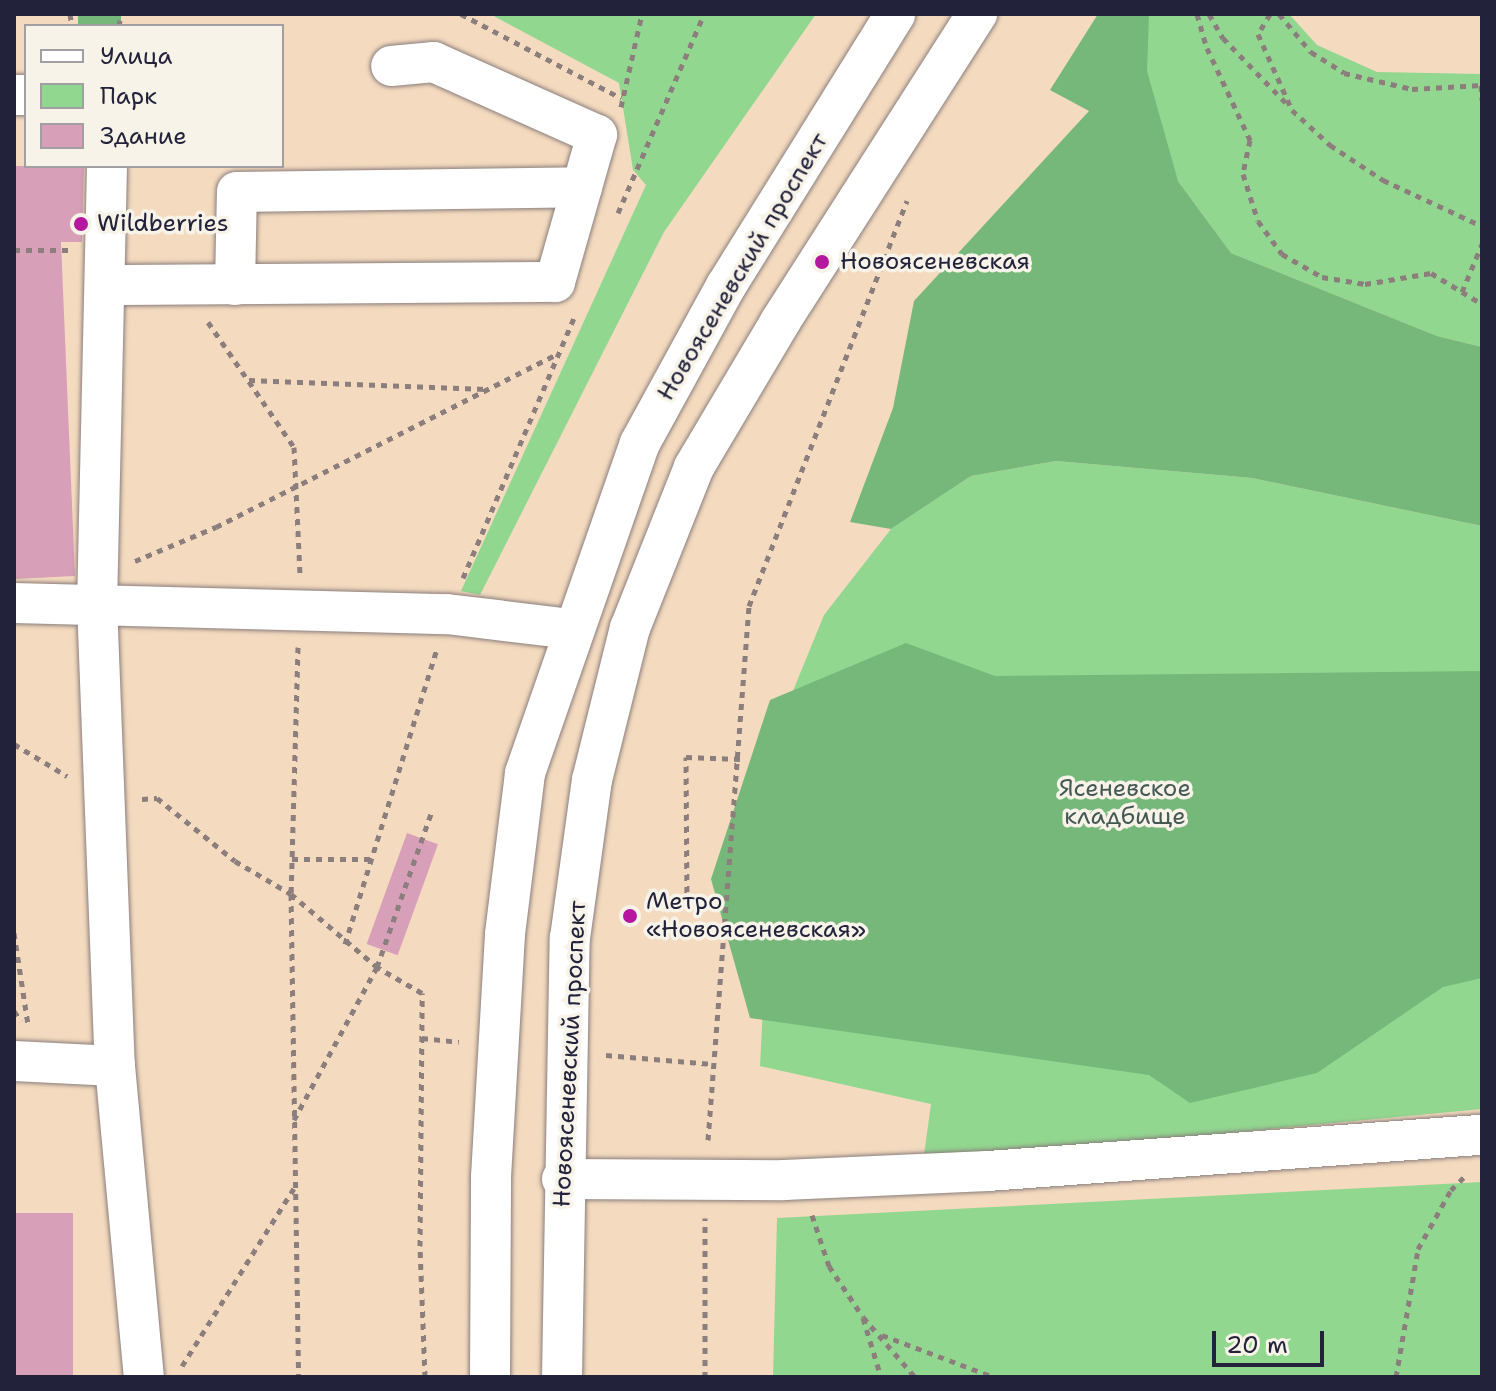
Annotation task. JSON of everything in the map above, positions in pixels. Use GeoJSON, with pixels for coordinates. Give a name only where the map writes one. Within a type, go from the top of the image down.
{"type":"FeatureCollection","features":[{"type":"Feature","properties":{"kind":"street","name":"Новоясеневский проспект"},"geometry":{"type":"LineString","coordinates":[[490,1377],[491,1177],[505,934],[525,773],[571,629],[640,443],[726,286],[895,14]]}},
{"type":"Feature","properties":{"kind":"street","name":"Новоясеневский проспект"},"geometry":{"type":"LineString","coordinates":[[562,1377],[562,1179],[570,938],[592,780],[630,628],[694,467],[780,322],[977,14]]}},
{"type":"Feature","properties":{"kind":"street"},"geometry":{"type":"LineString","coordinates":[[106,267],[182,286],[555,282],[597,135],[434,62],[391,66]]}},
{"type":"Feature","properties":{"kind":"street"},"geometry":{"type":"LineString","coordinates":[[107,168],[97,590],[115,1066],[144,1377]]}},
{"type":"Feature","properties":{"kind":"street"},"geometry":{"type":"LineString","coordinates":[[235,285],[237,192],[582,187]]}},
{"type":"Feature","properties":{"kind":"street"},"geometry":{"type":"LineString","coordinates":[[14,603],[97,590],[300,610],[447,614],[571,629]]}},
{"type":"Feature","properties":{"kind":"street"},"geometry":{"type":"LineString","coordinates":[[24,1061],[115,1066]]}},
{"type":"Feature","properties":{"kind":"street"},"geometry":{"type":"LineString","coordinates":[[562,1179],[784,1180],[1477,1152]]}},
{"type":"Feature","properties":{"kind":"path"},"geometry":{"type":"LineString","coordinates":[[461,14],[621,98]]}},
{"type":"Feature","properties":{"kind":"path"},"geometry":{"type":"LineString","coordinates":[[617,217],[704,14]]}},
{"type":"Feature","properties":{"kind":"path"},"geometry":{"type":"LineString","coordinates":[[1197,14],[1207,48],[1250,140],[1243,174],[1258,221],[1282,254],[1322,277],[1365,284],[1431,273],[1482,304]]}},
{"type":"Feature","properties":{"kind":"path"},"geometry":{"type":"LineString","coordinates":[[1209,14],[1223,38],[1330,145],[1383,180],[1482,226]]}},
{"type":"Feature","properties":{"kind":"path"},"geometry":{"type":"LineString","coordinates":[[1270,14],[1258,34],[1292,110]]}},
{"type":"Feature","properties":{"kind":"path"},"geometry":{"type":"LineString","coordinates":[[1279,14],[1311,52],[1344,73],[1412,89],[1482,85],[1482,100]]}},
{"type":"Feature","properties":{"kind":"path"},"geometry":{"type":"LineString","coordinates":[[705,1377],[705,1181],[740,759],[749,606],[913,186]]}},
{"type":"Feature","properties":{"kind":"path"},"geometry":{"type":"LineString","coordinates":[[1462,292],[1482,244]]}},
{"type":"Feature","properties":{"kind":"path"},"geometry":{"type":"LineString","coordinates":[[14,250],[106,267]]}},
{"type":"Feature","properties":{"kind":"path"},"geometry":{"type":"LineString","coordinates":[[182,286],[294,447],[300,484],[300,610],[291,894],[299,1377]]}},
{"type":"Feature","properties":{"kind":"path"},"geometry":{"type":"LineString","coordinates":[[345,944],[447,614],[576,312]]}},
{"type":"Feature","properties":{"kind":"path"},"geometry":{"type":"LineString","coordinates":[[97,590],[559,353]]}},
{"type":"Feature","properties":{"kind":"path"},"geometry":{"type":"LineString","coordinates":[[248,380],[487,389]]}},
{"type":"Feature","properties":{"kind":"path"},"geometry":{"type":"LineString","coordinates":[[14,744],[104,799],[157,798],[235,861],[291,894],[345,944],[422,993],[420,1246],[425,1377]]}},
{"type":"Feature","properties":{"kind":"path"},"geometry":{"type":"LineString","coordinates":[[687,904],[686,757],[740,759]]}},
{"type":"Feature","properties":{"kind":"path"},"geometry":{"type":"LineString","coordinates":[[293,1121],[377,967],[432,811]]}},
{"type":"Feature","properties":{"kind":"path"},"geometry":{"type":"LineString","coordinates":[[292,859],[371,859]]}},
{"type":"Feature","properties":{"kind":"path"},"geometry":{"type":"LineString","coordinates":[[14,933],[24,1061]]}},
{"type":"Feature","properties":{"kind":"path"},"geometry":{"type":"LineString","coordinates":[[422,1038],[460,1042]]}},
{"type":"Feature","properties":{"kind":"path"},"geometry":{"type":"LineString","coordinates":[[596,1054],[713,1064]]}},
{"type":"Feature","properties":{"kind":"path"},"geometry":{"type":"LineString","coordinates":[[1396,1377],[1418,1249],[1451,1190],[1477,1152]]}},
{"type":"Feature","properties":{"kind":"path"},"geometry":{"type":"LineString","coordinates":[[784,1180],[812,1215],[829,1266],[863,1317],[915,1377]]}},
{"type":"Feature","properties":{"kind":"path"},"geometry":{"type":"LineString","coordinates":[[175,1377],[294,1187]]}},
{"type":"Feature","properties":{"kind":"path"},"geometry":{"type":"LineString","coordinates":[[863,1317],[881,1377]]}},
{"type":"Feature","properties":{"kind":"path"},"geometry":{"type":"LineString","coordinates":[[880,1334],[994,1377]]}},
{"type":"Feature","properties":{"kind":"green space"},"geometry":{"type":"Polygon","coordinates":[[[78,14],[121,14],[121,24],[78,24],[78,14]]]}},
{"type":"Feature","properties":{"kind":"green space"},"geometry":{"type":"Polygon","coordinates":[[[490,14],[816,14],[664,232],[480,595],[461,591],[646,185],[633,170],[619,83],[490,14]]]}},
{"type":"Feature","properties":{"kind":"green space"},"geometry":{"type":"Polygon","coordinates":[[[1098,14],[1149,14],[1147,71],[1178,181],[1231,253],[1437,336],[1482,347],[1482,526],[1252,478],[1056,461],[971,476],[891,529],[850,522],[893,408],[914,301],[1089,111],[1050,90],[1098,14]]]}},
{"type":"Feature","properties":{"kind":"green space"},"geometry":{"type":"Polygon","coordinates":[[[1117,14],[1289,14],[1317,45],[1377,72],[1482,74],[1482,347],[1437,336],[1231,253],[1178,181],[1117,14]]]}},
{"type":"Feature","properties":{"kind":"green space","name":"Ясеневское кладбище"},"geometry":{"type":"Polygon","coordinates":[[[1056,461],[1252,478],[1482,526],[1482,1109],[923,1162],[931,1104],[760,1066],[777,730],[824,615],[891,529],[971,476],[1056,461]]]}},
{"type":"Feature","properties":{"kind":"green space","name":"Ясеневское кладбище"},"geometry":{"type":"Polygon","coordinates":[[[906,643],[995,676],[1482,671],[1482,978],[1443,987],[1317,1073],[1190,1103],[1149,1075],[750,1018],[711,879],[770,700],[906,643]]]}},
{"type":"Feature","properties":{"kind":"green space"},"geometry":{"type":"Polygon","coordinates":[[[1482,1182],[1482,1377],[773,1377],[777,1218],[1482,1182]]]}},
{"type":"Feature","properties":{"kind":"building"},"geometry":{"type":"Polygon","coordinates":[[[14,166],[84,168],[82,242],[61,242],[75,576],[14,579],[14,166]]]}},
{"type":"Feature","properties":{"kind":"building"},"geometry":{"type":"Polygon","coordinates":[[[407,833],[438,844],[398,955],[367,944],[407,833]]]}},
{"type":"Feature","properties":{"kind":"building"},"geometry":{"type":"Polygon","coordinates":[[[14,1213],[73,1213],[73,1377],[14,1377],[14,1213]]]}},
{"type":"Feature","properties":{"kind":"place","name":"Wildberries"},"geometry":{"type":"Point","coordinates":[81,224]}},
{"type":"Feature","properties":{"kind":"place","name":"Новоясеневская"},"geometry":{"type":"Point","coordinates":[822,262]}},
{"type":"Feature","properties":{"kind":"place","name":"Метро «Новоясеневская»"},"geometry":{"type":"Point","coordinates":[630,916]}}]}
